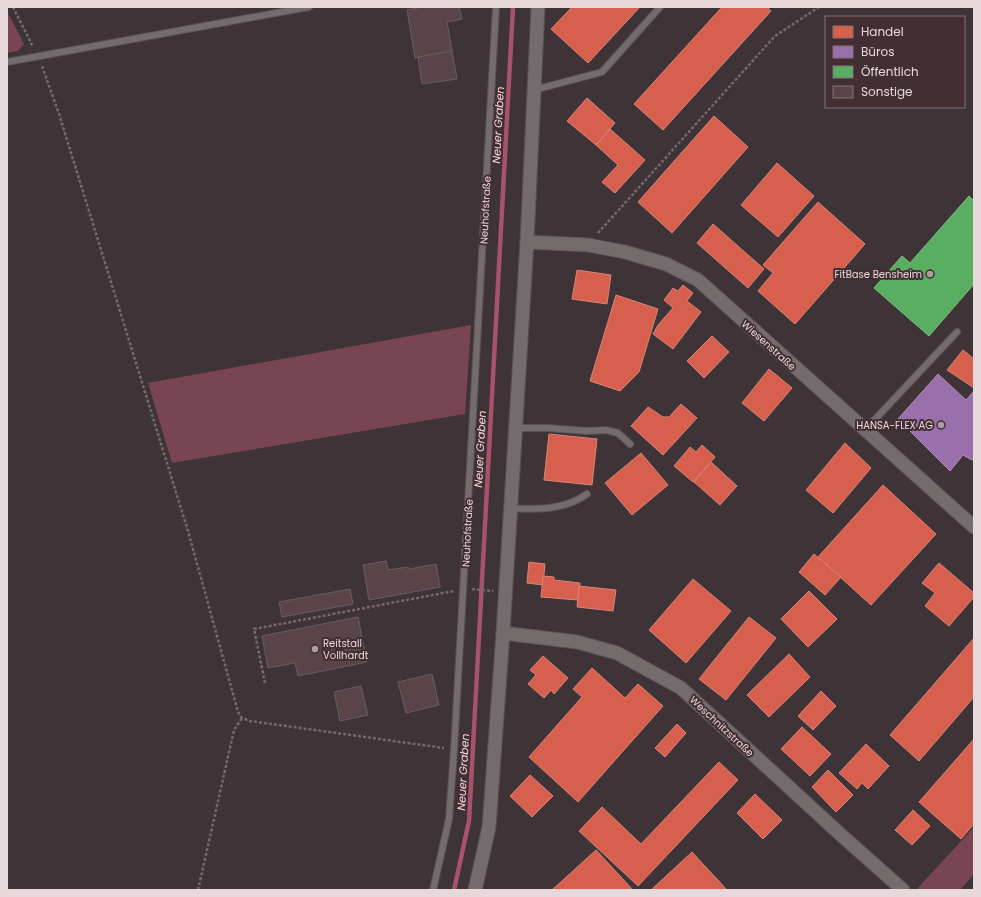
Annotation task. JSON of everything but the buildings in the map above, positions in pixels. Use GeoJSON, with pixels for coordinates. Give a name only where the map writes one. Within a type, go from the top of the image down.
{"type":"FeatureCollection","features":[{"type":"Feature","properties":{"kind":"street"},"geometry":{"type":"LineString","coordinates":[[475,890],[489,827],[503,633],[527,242],[538,7]]}},
{"type":"Feature","properties":{"kind":"street","name":"Wiesenstraße"},"geometry":{"type":"LineString","coordinates":[[527,242],[588,245],[625,252],[666,264],[698,280],[974,527]]}},
{"type":"Feature","properties":{"kind":"street","name":"Weschnitzstraße"},"geometry":{"type":"LineString","coordinates":[[503,633],[577,642],[617,653],[680,688],[903,890]]}},
{"type":"Feature","properties":{"kind":"lane"},"geometry":{"type":"LineString","coordinates":[[7,62],[309,7]]}},
{"type":"Feature","properties":{"kind":"lane","name":"Neuhofstraße"},"geometry":{"type":"LineString","coordinates":[[433,890],[449,818],[454,750],[496,7]]}},
{"type":"Feature","properties":{"kind":"lane"},"geometry":{"type":"LineString","coordinates":[[534,90],[602,72],[660,7]]}},
{"type":"Feature","properties":{"kind":"lane"},"geometry":{"type":"LineString","coordinates":[[865,430],[957,332]]}},
{"type":"Feature","properties":{"kind":"lane"},"geometry":{"type":"LineString","coordinates":[[516,428],[547,428],[587,431],[606,430],[618,433],[630,444]]}},
{"type":"Feature","properties":{"kind":"lane"},"geometry":{"type":"LineString","coordinates":[[511,508],[555,508],[579,500],[587,494]]}},
{"type":"Feature","properties":{"kind":"path"},"geometry":{"type":"LineString","coordinates":[[13,7],[38,56],[62,121],[188,531],[238,712],[242,718],[250,721],[454,750]]}},
{"type":"Feature","properties":{"kind":"path"},"geometry":{"type":"LineString","coordinates":[[588,245],[775,36],[819,7]]}},
{"type":"Feature","properties":{"kind":"path"},"geometry":{"type":"LineString","coordinates":[[265,683],[254,628],[463,589]]}},
{"type":"Feature","properties":{"kind":"path"},"geometry":{"type":"LineString","coordinates":[[474,589],[490,591]]}},
{"type":"Feature","properties":{"kind":"path"},"geometry":{"type":"LineString","coordinates":[[198,890],[234,730],[242,718]]}},
{"type":"Feature","properties":{"kind":"shaded area"},"geometry":{"type":"Polygon","coordinates":[[[7,11],[24,44],[18,51],[7,53],[7,11]]]}},
{"type":"Feature","properties":{"kind":"shaded area"},"geometry":{"type":"Polygon","coordinates":[[[471,325],[465,414],[172,463],[148,383],[471,325]]]}},
{"type":"Feature","properties":{"kind":"shaded area"},"geometry":{"type":"Polygon","coordinates":[[[974,827],[974,874],[960,890],[916,890],[974,827]]]}},
{"type":"Feature","properties":{"kind":"waterway","name":"Neuer Graben"},"geometry":{"type":"LineString","coordinates":[[454,890],[469,821],[513,7]]}},
{"type":"Feature","properties":{"kind":"place","name":"FitBase Bensheim"},"geometry":{"type":"Point","coordinates":[930,274]}},
{"type":"Feature","properties":{"kind":"place","name":"HANSA-FLEX AG"},"geometry":{"type":"Point","coordinates":[941,425]}},
{"type":"Feature","properties":{"kind":"place","name":"Reitstall Vollhardt"},"geometry":{"type":"Point","coordinates":[315,649]}}]}
